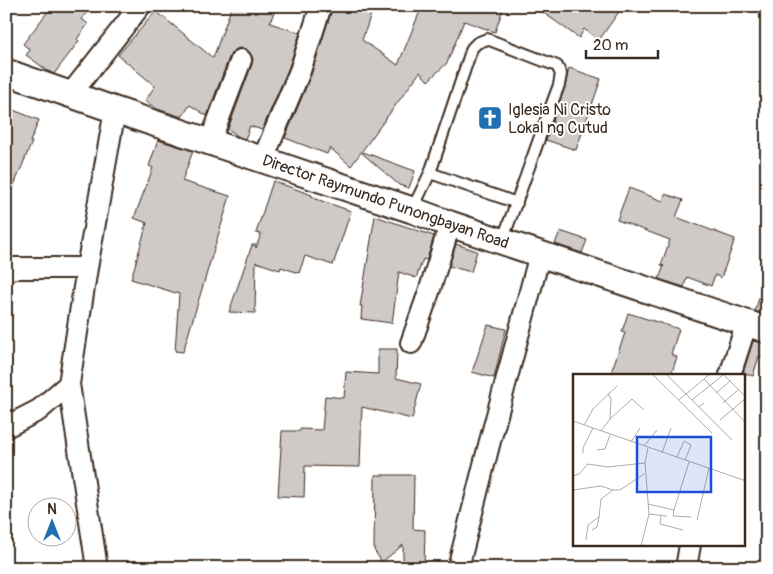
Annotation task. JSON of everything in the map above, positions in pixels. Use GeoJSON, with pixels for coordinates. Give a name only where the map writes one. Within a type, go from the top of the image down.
{"type":"FeatureCollection","features":[{"type":"Feature","properties":{"kind":"street"},"geometry":{"type":"LineString","coordinates":[[70,94],[140,6]]}},
{"type":"Feature","properties":{"kind":"street"},"geometry":{"type":"LineString","coordinates":[[264,159],[300,70],[321,6]]}},
{"type":"Feature","properties":{"kind":"street"},"geometry":{"type":"LineString","coordinates":[[210,142],[241,60]]}},
{"type":"Feature","properties":{"kind":"street","name":"Director Raymundo Punongbayan Road"},"geometry":{"type":"LineString","coordinates":[[6,72],[450,224],[757,326]]}},
{"type":"Feature","properties":{"kind":"street"},"geometry":{"type":"LineString","coordinates":[[97,568],[69,384],[115,110]]}},
{"type":"Feature","properties":{"kind":"street"},"geometry":{"type":"LineString","coordinates":[[412,343],[450,224]]}},
{"type":"Feature","properties":{"kind":"street"},"geometry":{"type":"LineString","coordinates":[[458,568],[540,254]]}},
{"type":"Feature","properties":{"kind":"street"},"geometry":{"type":"LineString","coordinates":[[6,271],[13,268],[87,268]]}},
{"type":"Feature","properties":{"kind":"street"},"geometry":{"type":"LineString","coordinates":[[731,374],[757,326]]}},
{"type":"Feature","properties":{"kind":"street"},"geometry":{"type":"LineString","coordinates":[[6,427],[39,410],[69,384]]}},
{"type":"Feature","properties":{"kind":"street"},"geometry":{"type":"LineString","coordinates":[[686,568],[690,546]]}},
{"type":"Feature","properties":{"kind":"lane"},"geometry":{"type":"LineString","coordinates":[[412,210],[430,173],[468,56],[477,43],[487,39],[558,66],[561,74],[502,241]]}},
{"type":"Feature","properties":{"kind":"lane"},"geometry":{"type":"LineString","coordinates":[[430,173],[517,203]]}},
{"type":"Feature","properties":{"kind":"building"},"geometry":{"type":"Polygon","coordinates":[[[52,6],[92,6],[82,19],[88,24],[77,39],[79,41],[54,74],[26,55],[30,50],[23,44],[52,6]]]}},
{"type":"Feature","properties":{"kind":"building"},"geometry":{"type":"Polygon","coordinates":[[[232,6],[276,6],[270,23],[300,33],[289,67],[262,130],[250,126],[245,139],[228,129],[252,64],[253,59],[246,49],[239,48],[230,55],[207,116],[190,105],[182,117],[157,109],[145,101],[155,86],[118,55],[156,11],[213,58],[232,6]]]}},
{"type":"Feature","properties":{"kind":"building"},"geometry":{"type":"Polygon","coordinates":[[[333,6],[374,6],[362,40],[398,65],[422,6],[504,6],[495,32],[464,21],[447,63],[428,81],[420,72],[351,166],[330,148],[327,154],[285,138],[311,75],[333,6]]]}},
{"type":"Feature","properties":{"kind":"building"},"geometry":{"type":"Polygon","coordinates":[[[534,6],[623,6],[599,40],[584,29],[579,38],[534,6]]]}},
{"type":"Feature","properties":{"kind":"building"},"geometry":{"type":"Polygon","coordinates":[[[569,68],[601,79],[576,150],[546,140],[565,87],[569,68]]]}},
{"type":"Feature","properties":{"kind":"building"},"geometry":{"type":"Polygon","coordinates":[[[13,110],[39,120],[7,202],[6,126],[13,110]]]}},
{"type":"Feature","properties":{"kind":"building"},"geometry":{"type":"Polygon","coordinates":[[[158,140],[193,151],[182,181],[230,196],[183,352],[175,351],[179,294],[131,279],[147,223],[134,218],[153,168],[149,166],[158,140]]]}},
{"type":"Feature","properties":{"kind":"building"},"geometry":{"type":"Polygon","coordinates":[[[363,152],[415,171],[409,188],[399,185],[363,152]]]}},
{"type":"Feature","properties":{"kind":"building"},"geometry":{"type":"Polygon","coordinates":[[[273,181],[351,211],[333,265],[305,256],[299,273],[281,267],[280,270],[256,262],[255,313],[229,312],[252,245],[256,245],[256,248],[261,234],[256,233],[273,181]]]}},
{"type":"Feature","properties":{"kind":"building"},"geometry":{"type":"Polygon","coordinates":[[[629,188],[663,201],[665,194],[683,200],[676,217],[735,239],[721,278],[715,275],[711,286],[687,277],[684,287],[659,279],[664,266],[661,265],[670,240],[617,220],[629,188]]]}},
{"type":"Feature","properties":{"kind":"building"},"geometry":{"type":"Polygon","coordinates":[[[375,216],[434,236],[427,260],[423,259],[416,278],[399,272],[392,323],[361,319],[362,306],[360,306],[375,216]]]}},
{"type":"Feature","properties":{"kind":"building"},"geometry":{"type":"Polygon","coordinates":[[[560,231],[587,240],[582,253],[555,244],[560,231]]]}},
{"type":"Feature","properties":{"kind":"building"},"geometry":{"type":"Polygon","coordinates":[[[456,244],[477,251],[471,272],[449,266],[456,244]]]}},
{"type":"Feature","properties":{"kind":"building"},"geometry":{"type":"Polygon","coordinates":[[[763,285],[767,286],[767,315],[755,311],[763,285]]]}},
{"type":"Feature","properties":{"kind":"building"},"geometry":{"type":"Polygon","coordinates":[[[628,313],[679,329],[671,354],[677,357],[671,374],[610,374],[625,333],[622,332],[628,313]]]}},
{"type":"Feature","properties":{"kind":"building"},"geometry":{"type":"Polygon","coordinates":[[[488,325],[506,329],[494,378],[472,372],[488,325]]]}},
{"type":"Feature","properties":{"kind":"building"},"geometry":{"type":"Polygon","coordinates":[[[753,341],[767,344],[767,359],[759,356],[753,376],[743,373],[753,341]]]}},
{"type":"Feature","properties":{"kind":"building"},"geometry":{"type":"Polygon","coordinates":[[[378,349],[397,349],[396,378],[421,384],[412,419],[362,407],[360,467],[305,466],[304,497],[278,496],[282,431],[300,431],[300,429],[322,430],[325,396],[344,398],[346,372],[378,374],[378,349]]]}},
{"type":"Feature","properties":{"kind":"building"},"geometry":{"type":"Polygon","coordinates":[[[375,475],[414,475],[413,529],[425,530],[424,568],[403,568],[403,545],[382,562],[374,550],[375,475]]]}},
{"type":"Feature","properties":{"kind":"place","name":"Iglesia Ni Cristo Lokal ng Cutud"},"geometry":{"type":"Point","coordinates":[490,118]}}]}
